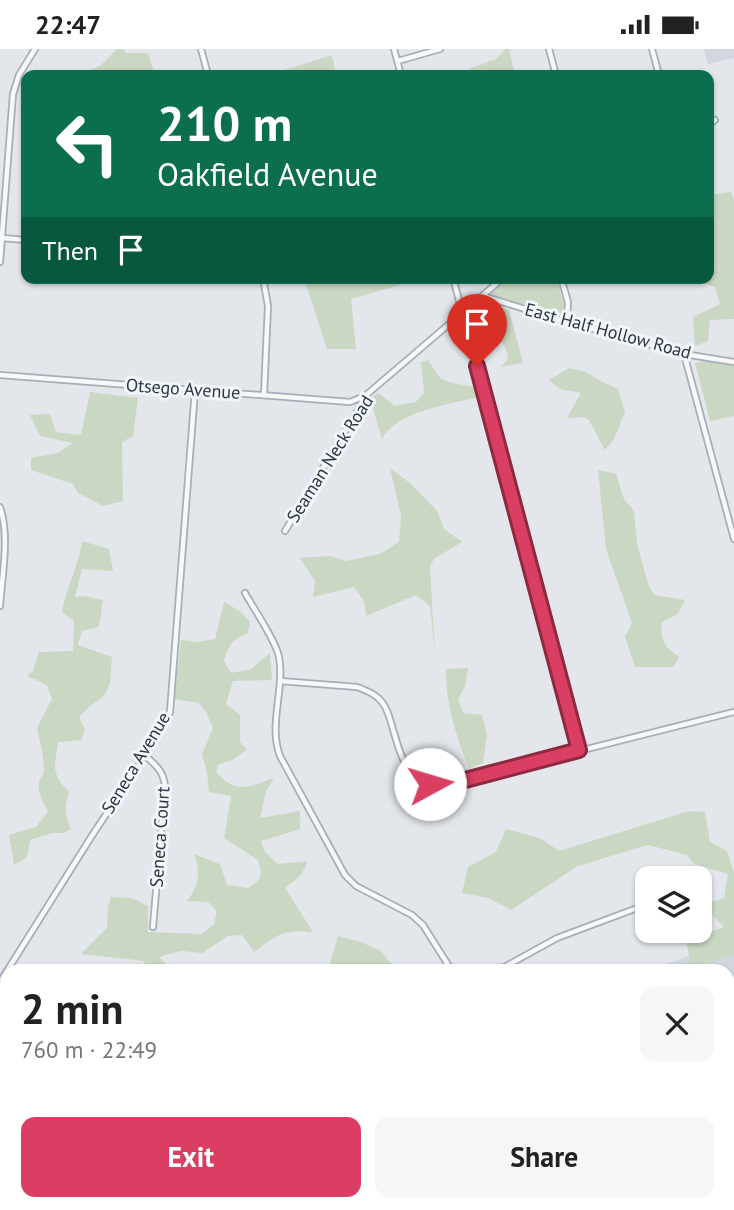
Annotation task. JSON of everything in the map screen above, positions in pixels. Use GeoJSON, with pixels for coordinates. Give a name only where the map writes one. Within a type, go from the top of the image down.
{"type":"FeatureCollection","features":[{"type":"Feature","properties":{"kind":"street"},"geometry":{"type":"LineString","coordinates":[[22,70],[35,49]]}},
{"type":"Feature","properties":{"kind":"street"},"geometry":{"type":"LineString","coordinates":[[201,49],[207,70]]}},
{"type":"Feature","properties":{"kind":"street"},"geometry":{"type":"LineString","coordinates":[[394,49],[400,70]]}},
{"type":"Feature","properties":{"kind":"street"},"geometry":{"type":"LineString","coordinates":[[398,61],[440,49]]}},
{"type":"Feature","properties":{"kind":"street"},"geometry":{"type":"LineString","coordinates":[[550,49],[554,70]]}},
{"type":"Feature","properties":{"kind":"street"},"geometry":{"type":"LineString","coordinates":[[652,49],[658,70]]}},
{"type":"Feature","properties":{"kind":"street"},"geometry":{"type":"LineString","coordinates":[[0,262],[13,94],[21,72]]}},
{"type":"Feature","properties":{"kind":"street"},"geometry":{"type":"LineString","coordinates":[[2,238],[21,240]]}},
{"type":"Feature","properties":{"kind":"street"},"geometry":{"type":"LineString","coordinates":[[264,284],[268,306],[264,395]]}},
{"type":"Feature","properties":{"kind":"street"},"geometry":{"type":"LineString","coordinates":[[455,284],[579,750]]}},
{"type":"Feature","properties":{"kind":"street","name":"Seaman Neck Road"},"geometry":{"type":"LineString","coordinates":[[285,531],[365,396],[496,284]]}},
{"type":"Feature","properties":{"kind":"street"},"geometry":{"type":"LineString","coordinates":[[563,284],[568,302],[567,322]]}},
{"type":"Feature","properties":{"kind":"street","name":"East Half Hollow Road"},"geometry":{"type":"LineString","coordinates":[[482,296],[684,354],[734,362]]}},
{"type":"Feature","properties":{"kind":"street"},"geometry":{"type":"LineString","coordinates":[[684,354],[734,539]]}},
{"type":"Feature","properties":{"kind":"street","name":"Otsego Avenue"},"geometry":{"type":"LineString","coordinates":[[0,375],[350,402],[365,396]]}},
{"type":"Feature","properties":{"kind":"street","name":"Seneca Avenue"},"geometry":{"type":"LineString","coordinates":[[11,964],[170,712],[195,390]]}},
{"type":"Feature","properties":{"kind":"street"},"geometry":{"type":"LineString","coordinates":[[0,507],[5,533],[0,606]]}},
{"type":"Feature","properties":{"kind":"street"},"geometry":{"type":"LineString","coordinates":[[245,593],[278,653],[280,681],[276,748],[345,875],[356,886],[412,915],[424,925],[448,964]]}},
{"type":"Feature","properties":{"kind":"street"},"geometry":{"type":"LineString","coordinates":[[280,681],[357,687],[369,691],[386,707],[403,761],[409,771],[430,784],[440,786],[734,712]]}},
{"type":"Feature","properties":{"kind":"street","name":"Seneca Court"},"geometry":{"type":"LineString","coordinates":[[145,755],[159,768],[165,786],[153,927]]}},
{"type":"Feature","properties":{"kind":"street"},"geometry":{"type":"LineString","coordinates":[[510,964],[557,938],[635,909]]}},
{"type":"Feature","properties":{"kind":"shaded area"},"geometry":{"type":"Polygon","coordinates":[[[704,49],[734,49],[734,58],[708,64],[704,49]]]}},
{"type":"Feature","properties":{"kind":"shaded area"},"geometry":{"type":"Polygon","coordinates":[[[734,939],[734,964],[667,964],[734,939]]]}},
{"type":"Feature","properties":{"kind":"green space"},"geometry":{"type":"Polygon","coordinates":[[[117,49],[123,49],[126,53],[148,53],[153,70],[89,70],[100,66],[117,49]]]}},
{"type":"Feature","properties":{"kind":"green space"},"geometry":{"type":"Polygon","coordinates":[[[509,49],[514,70],[470,70],[471,68],[496,59],[509,49]]]}},
{"type":"Feature","properties":{"kind":"green space"},"geometry":{"type":"Polygon","coordinates":[[[332,55],[335,70],[284,70],[332,55]]]}},
{"type":"Feature","properties":{"kind":"green space"},"geometry":{"type":"Polygon","coordinates":[[[731,192],[734,200],[734,319],[710,320],[708,341],[695,346],[693,317],[720,304],[715,287],[706,284],[714,284],[714,194],[731,192]]]}},
{"type":"Feature","properties":{"kind":"green space"},"geometry":{"type":"Polygon","coordinates":[[[306,284],[403,284],[351,299],[356,349],[327,349],[306,284]]]}},
{"type":"Feature","properties":{"kind":"green space"},"geometry":{"type":"Polygon","coordinates":[[[502,284],[558,284],[564,304],[562,316],[490,294],[502,284]]]}},
{"type":"Feature","properties":{"kind":"green space"},"geometry":{"type":"Polygon","coordinates":[[[486,305],[509,310],[523,363],[501,367],[508,359],[503,343],[494,338],[475,342],[470,316],[476,308],[486,305]]]}},
{"type":"Feature","properties":{"kind":"green space"},"geometry":{"type":"Polygon","coordinates":[[[428,360],[440,378],[475,387],[479,397],[412,415],[389,429],[382,439],[370,399],[378,393],[395,406],[416,402],[424,393],[421,362],[428,360]]]}},
{"type":"Feature","properties":{"kind":"green space"},"geometry":{"type":"Polygon","coordinates":[[[704,361],[734,365],[734,416],[710,421],[695,363],[704,361]]]}},
{"type":"Feature","properties":{"kind":"green space"},"geometry":{"type":"Polygon","coordinates":[[[569,368],[586,372],[618,389],[625,412],[614,439],[605,450],[589,420],[584,417],[567,418],[581,393],[560,389],[549,380],[569,368]]]}},
{"type":"Feature","properties":{"kind":"green space"},"geometry":{"type":"Polygon","coordinates":[[[90,392],[138,398],[133,436],[122,442],[123,501],[103,506],[78,493],[73,484],[31,470],[31,458],[58,453],[73,443],[40,436],[30,415],[50,414],[56,432],[81,435],[90,392]]]}},
{"type":"Feature","properties":{"kind":"green space"},"geometry":{"type":"Polygon","coordinates":[[[390,468],[411,484],[437,511],[444,529],[462,542],[434,559],[430,566],[435,655],[430,606],[416,595],[366,616],[364,601],[354,587],[313,597],[315,581],[300,558],[330,556],[346,561],[380,554],[399,542],[401,516],[390,468]]]}},
{"type":"Feature","properties":{"kind":"green space"},"geometry":{"type":"Polygon","coordinates":[[[598,470],[616,474],[624,499],[634,511],[637,544],[649,587],[655,595],[685,600],[678,614],[662,622],[664,643],[679,657],[673,667],[635,667],[625,637],[632,623],[606,549],[598,470]]]}},
{"type":"Feature","properties":{"kind":"green space"},"geometry":{"type":"Polygon","coordinates":[[[82,541],[109,549],[113,571],[82,569],[75,597],[103,600],[99,627],[82,631],[78,645],[112,657],[110,683],[102,698],[79,717],[85,730],[81,740],[58,742],[55,769],[69,791],[66,810],[71,829],[30,840],[27,857],[14,865],[9,835],[36,827],[48,811],[39,787],[44,773],[37,728],[52,699],[47,685],[27,676],[33,671],[39,652],[73,651],[74,621],[62,612],[82,541]]]}},
{"type":"Feature","properties":{"kind":"green space"},"geometry":{"type":"Polygon","coordinates":[[[224,602],[241,612],[250,622],[248,633],[229,647],[224,661],[231,673],[251,669],[270,653],[272,680],[233,681],[226,704],[240,715],[240,742],[247,750],[218,765],[216,772],[230,784],[243,787],[274,778],[266,791],[260,818],[300,811],[300,829],[261,841],[265,852],[278,864],[308,861],[301,875],[285,888],[313,932],[294,931],[281,935],[254,952],[242,935],[228,936],[202,953],[181,951],[159,957],[166,964],[145,964],[144,961],[81,954],[107,928],[111,897],[132,898],[148,906],[148,932],[202,934],[214,924],[217,911],[208,902],[187,901],[198,879],[194,854],[220,864],[227,885],[248,888],[260,877],[258,860],[224,838],[231,796],[209,792],[202,754],[213,728],[206,712],[199,703],[174,699],[181,640],[197,642],[215,639],[224,602]]]}},
{"type":"Feature","properties":{"kind":"green space"},"geometry":{"type":"Polygon","coordinates":[[[468,668],[465,687],[458,699],[463,713],[482,715],[487,734],[483,763],[469,769],[456,732],[446,683],[446,669],[468,668]]]}},
{"type":"Feature","properties":{"kind":"green space"},"geometry":{"type":"Polygon","coordinates":[[[689,811],[705,812],[710,842],[727,851],[734,873],[734,955],[706,964],[683,964],[690,961],[687,943],[712,943],[712,931],[724,927],[712,915],[712,902],[724,898],[728,874],[712,869],[712,866],[694,864],[687,855],[648,845],[578,866],[511,910],[488,898],[462,893],[468,867],[496,852],[506,829],[540,838],[559,851],[689,811]]]}},
{"type":"Feature","properties":{"kind":"green space"},"geometry":{"type":"Polygon","coordinates":[[[338,936],[381,951],[391,964],[330,964],[338,936]]]}},
{"type":"Feature","properties":{"kind":"route"},"geometry":{"type":"LineString","coordinates":[[430,784],[450,784],[579,750],[477,366]]}}]}
